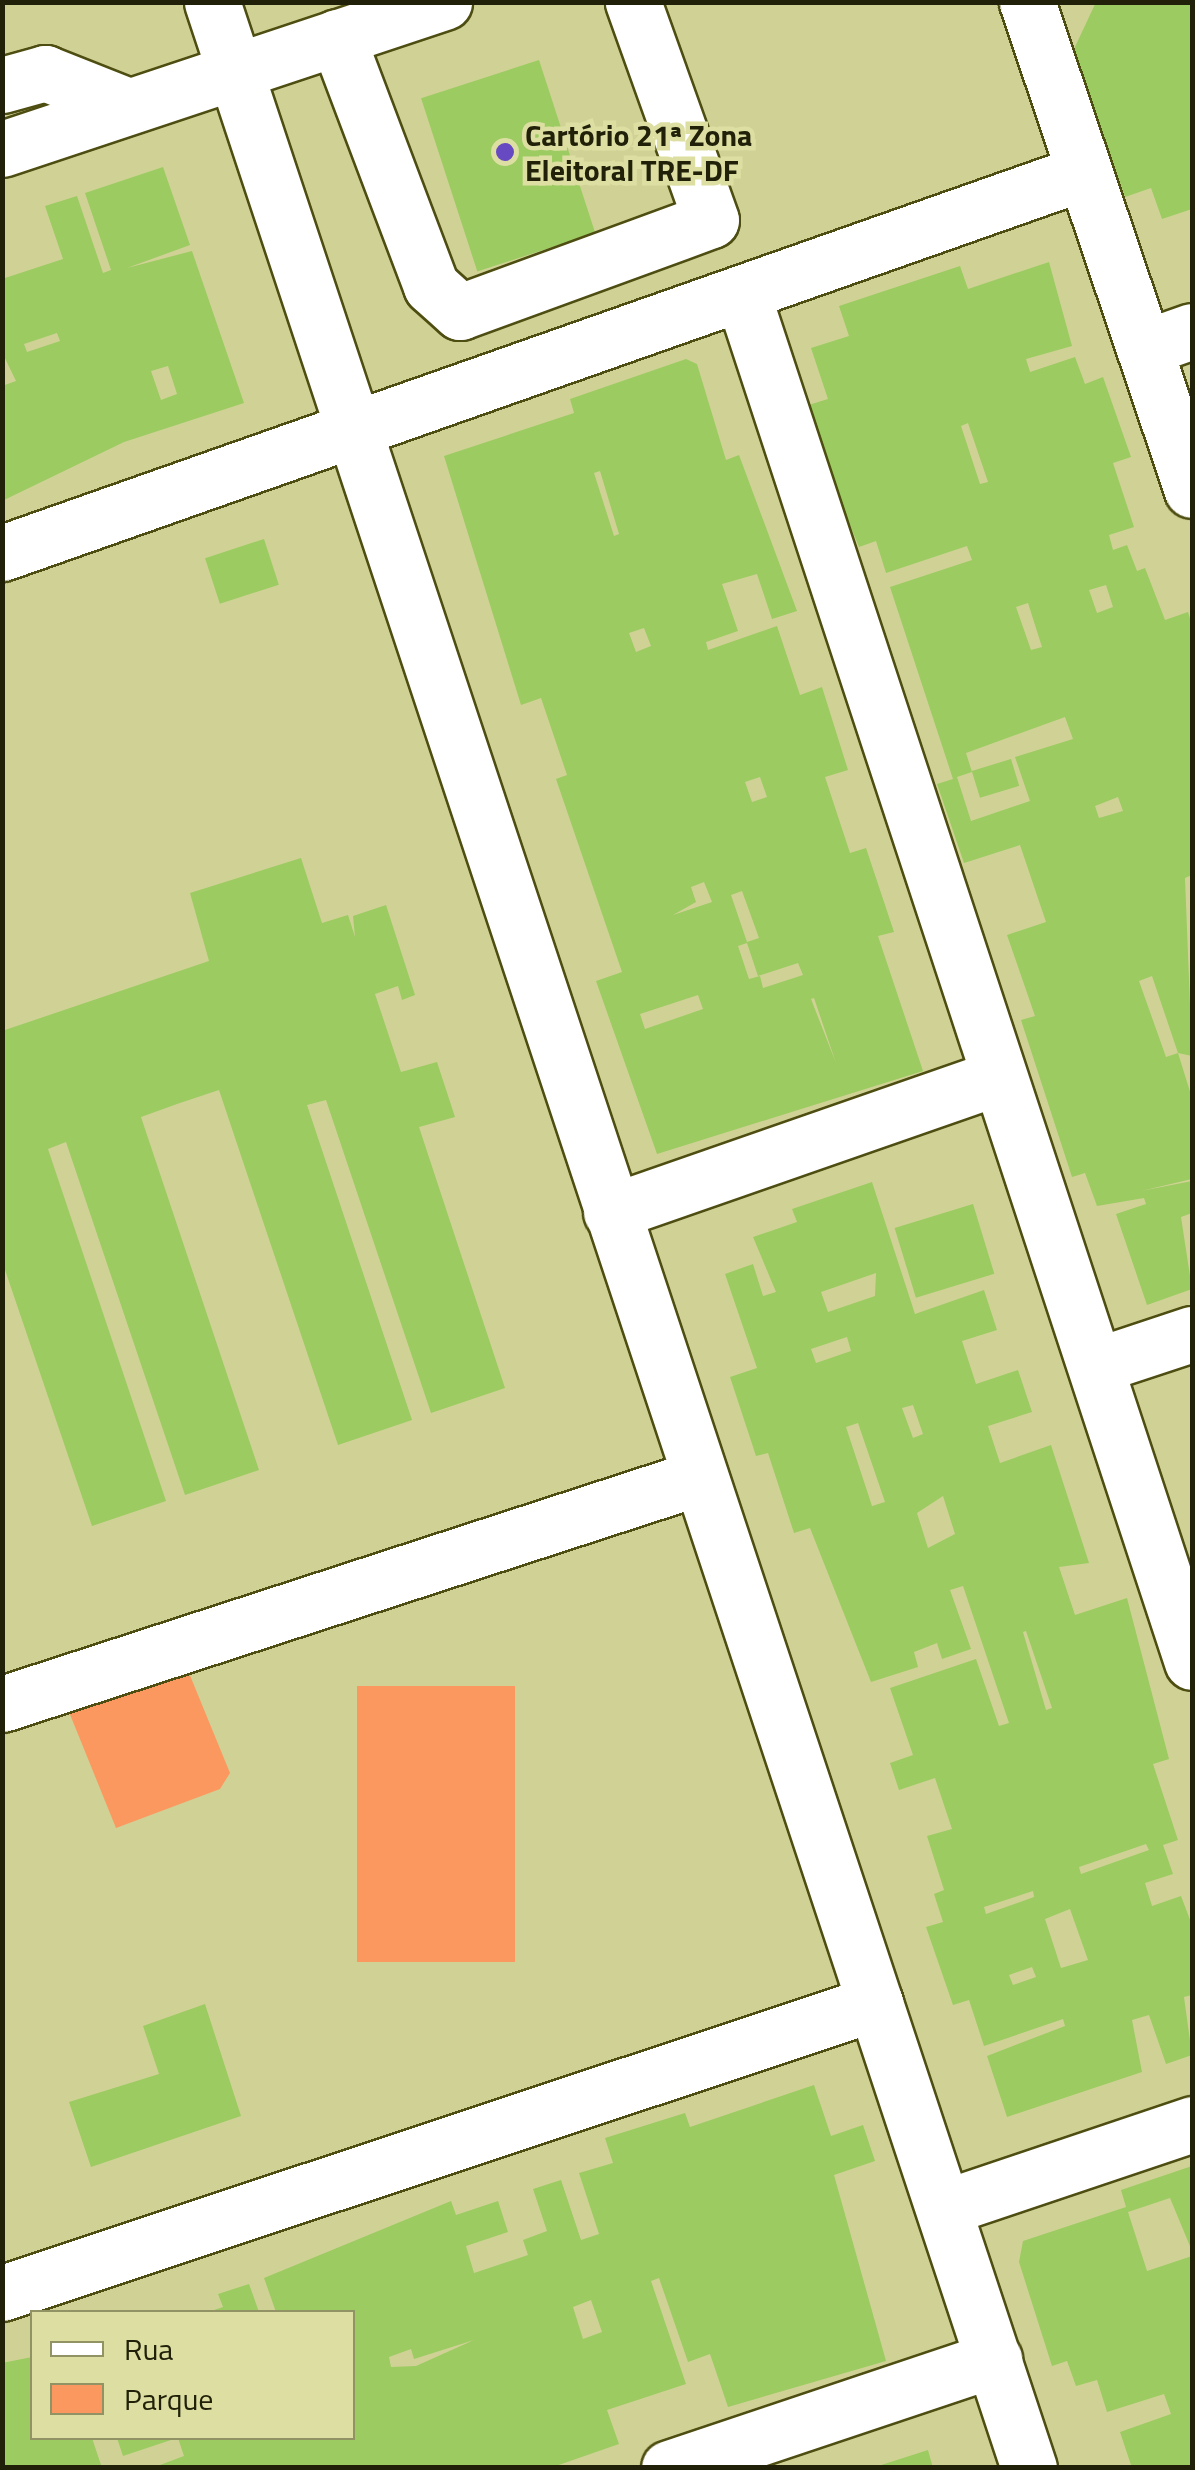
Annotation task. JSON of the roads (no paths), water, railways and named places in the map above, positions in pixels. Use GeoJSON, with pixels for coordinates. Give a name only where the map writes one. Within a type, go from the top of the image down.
{"type":"FeatureCollection","features":[{"type":"Feature","properties":{"kind":"street"},"geometry":{"type":"LineString","coordinates":[[212,2],[228,72],[356,432],[697,1478],[946,2208],[1029,2468]]}},
{"type":"Feature","properties":{"kind":"street"},"geometry":{"type":"LineString","coordinates":[[2,149],[444,2]]}},
{"type":"Feature","properties":{"kind":"street"},"geometry":{"type":"LineString","coordinates":[[338,37],[431,286],[460,312],[711,220],[633,2]]}},
{"type":"Feature","properties":{"kind":"street"},"geometry":{"type":"LineString","coordinates":[[1027,2],[1079,174],[1168,340],[1192,490]]}},
{"type":"Feature","properties":{"kind":"street"},"geometry":{"type":"LineString","coordinates":[[2,85],[46,73],[128,106]]}},
{"type":"Feature","properties":{"kind":"street"},"geometry":{"type":"LineString","coordinates":[[2,553],[356,432],[1079,174]]}},
{"type":"Feature","properties":{"kind":"street"},"geometry":{"type":"LineString","coordinates":[[742,294],[996,1078],[1098,1364],[1192,1662]]}},
{"type":"Feature","properties":{"kind":"street"},"geometry":{"type":"LineString","coordinates":[[610,1212],[996,1078]]}},
{"type":"Feature","properties":{"kind":"street"},"geometry":{"type":"LineString","coordinates":[[1098,1364],[1192,1334]]}},
{"type":"Feature","properties":{"kind":"street"},"geometry":{"type":"LineString","coordinates":[[2,1704],[697,1478]]}},
{"type":"Feature","properties":{"kind":"street"},"geometry":{"type":"LineString","coordinates":[[2,2293],[875,2003]]}},
{"type":"Feature","properties":{"kind":"street"},"geometry":{"type":"LineString","coordinates":[[946,2208],[1192,2124]]}},
{"type":"Feature","properties":{"kind":"street"},"geometry":{"type":"LineString","coordinates":[[669,2468],[994,2359]]}},
{"type":"Feature","properties":{"kind":"place","name":"Cartório 21ª Zona Eleitoral TRE-DF"},"geometry":{"type":"Point","coordinates":[505,152]}}]}
